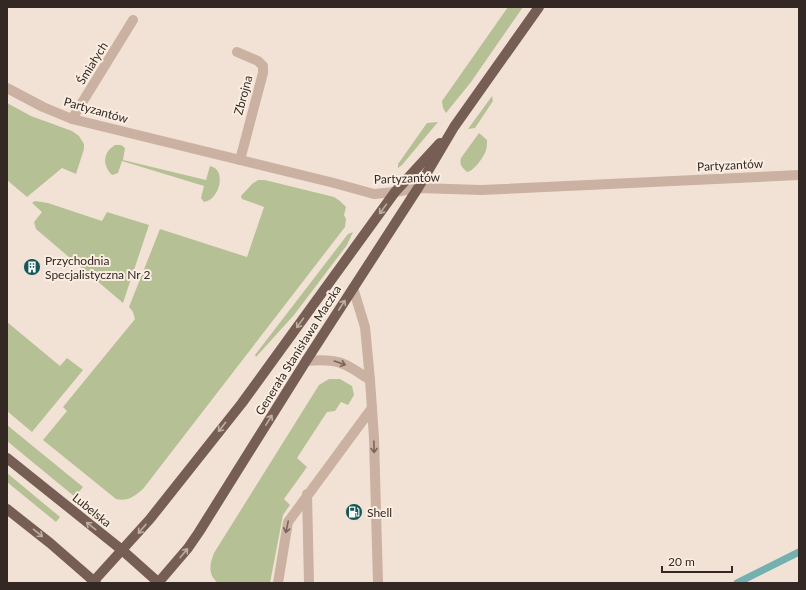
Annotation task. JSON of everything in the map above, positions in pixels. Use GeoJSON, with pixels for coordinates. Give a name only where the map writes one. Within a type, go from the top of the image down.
{"type":"FeatureCollection","features":[{"type":"Feature","properties":{"kind":"main road","name":"Generała Stanisława Maczka"},"geometry":{"type":"LineString","coordinates":[[159,583],[188,548],[199,532],[306,361],[418,188],[454,127],[538,7]]}},
{"type":"Feature","properties":{"kind":"main road","name":"Generała Stanisława Maczka"},"geometry":{"type":"LineString","coordinates":[[94,582],[150,519],[242,403],[395,192],[454,127]]}},
{"type":"Feature","properties":{"kind":"main road","name":"Lubelska"},"geometry":{"type":"LineString","coordinates":[[7,458],[122,550],[159,583]]}},
{"type":"Feature","properties":{"kind":"main road"},"geometry":{"type":"LineString","coordinates":[[7,509],[50,543],[94,582]]}},
{"type":"Feature","properties":{"kind":"street","name":"Śmiałych"},"geometry":{"type":"LineString","coordinates":[[72,119],[133,20]]}},
{"type":"Feature","properties":{"kind":"street","name":"Zbrojna"},"geometry":{"type":"LineString","coordinates":[[237,52],[258,61],[263,66],[263,73],[240,160]]}},
{"type":"Feature","properties":{"kind":"street","name":"Partyzantów"},"geometry":{"type":"LineString","coordinates":[[7,88],[43,107],[72,119],[374,194],[418,188],[481,190],[799,175]]}},
{"type":"Feature","properties":{"kind":"street"},"geometry":{"type":"LineString","coordinates":[[353,288],[365,327],[370,380],[374,438],[378,583]]}},
{"type":"Feature","properties":{"kind":"street"},"geometry":{"type":"LineString","coordinates":[[306,361],[332,360],[340,362],[370,380]]}},
{"type":"Feature","properties":{"kind":"street"},"geometry":{"type":"LineString","coordinates":[[278,583],[288,522],[307,494],[372,408]]}},
{"type":"Feature","properties":{"kind":"street"},"geometry":{"type":"LineString","coordinates":[[307,494],[309,583]]}},
{"type":"Feature","properties":{"kind":"green space"},"geometry":{"type":"Polygon","coordinates":[[[508,7],[523,7],[471,82],[446,113],[443,108],[442,101],[508,7]]]}},
{"type":"Feature","properties":{"kind":"green space"},"geometry":{"type":"Polygon","coordinates":[[[492,96],[493,101],[475,128],[468,129],[492,96]]]}},
{"type":"Feature","properties":{"kind":"green space"},"geometry":{"type":"Polygon","coordinates":[[[7,103],[31,116],[72,131],[79,136],[84,144],[84,149],[76,174],[62,168],[27,197],[7,180],[7,103]]]}},
{"type":"Feature","properties":{"kind":"green space"},"geometry":{"type":"Polygon","coordinates":[[[438,122],[398,168],[398,164],[427,123],[438,122]]]}},
{"type":"Feature","properties":{"kind":"green space"},"geometry":{"type":"Polygon","coordinates":[[[479,133],[487,140],[486,150],[473,169],[467,172],[462,167],[460,160],[479,133]]]}},
{"type":"Feature","properties":{"kind":"green space"},"geometry":{"type":"Polygon","coordinates":[[[115,145],[121,145],[125,148],[123,160],[206,180],[210,166],[215,168],[220,178],[217,191],[210,200],[204,202],[201,198],[204,186],[122,161],[118,173],[112,175],[105,163],[105,159],[108,151],[115,145]]]}},
{"type":"Feature","properties":{"kind":"green space"},"geometry":{"type":"Polygon","coordinates":[[[258,180],[265,180],[334,197],[346,207],[344,215],[346,219],[345,227],[143,489],[127,499],[116,499],[43,440],[67,411],[63,407],[135,319],[133,312],[129,307],[160,229],[247,257],[264,207],[242,199],[241,196],[258,180]]]}},
{"type":"Feature","properties":{"kind":"green space"},"geometry":{"type":"Polygon","coordinates":[[[35,201],[48,203],[102,221],[107,212],[149,225],[123,303],[36,229],[34,222],[42,212],[32,203],[35,201]]]}},
{"type":"Feature","properties":{"kind":"green space"},"geometry":{"type":"Polygon","coordinates":[[[353,232],[347,245],[294,315],[256,357],[255,355],[348,234],[353,232]]]}},
{"type":"Feature","properties":{"kind":"green space"},"geometry":{"type":"Polygon","coordinates":[[[7,322],[60,366],[67,358],[83,370],[32,432],[7,411],[7,322]]]}},
{"type":"Feature","properties":{"kind":"green space"},"geometry":{"type":"Polygon","coordinates":[[[329,379],[340,379],[352,386],[354,395],[348,405],[341,402],[335,411],[327,412],[297,458],[307,467],[284,499],[290,505],[283,515],[270,583],[218,583],[212,576],[210,569],[214,553],[319,385],[329,379]]]}},
{"type":"Feature","properties":{"kind":"green space"},"geometry":{"type":"Polygon","coordinates":[[[7,425],[83,487],[75,497],[7,441],[7,425]]]}},
{"type":"Feature","properties":{"kind":"green space"},"geometry":{"type":"Polygon","coordinates":[[[7,473],[60,517],[56,522],[7,482],[7,473]]]}},
{"type":"Feature","properties":{"kind":"waterway"},"geometry":{"type":"LineString","coordinates":[[737,583],[799,552]]}},
{"type":"Feature","properties":{"kind":"place","name":"Przychodnia Specjalistyczna Nr 2"},"geometry":{"type":"Point","coordinates":[32,267]}},
{"type":"Feature","properties":{"kind":"place","name":"Shell"},"geometry":{"type":"Point","coordinates":[354,512]}}]}
